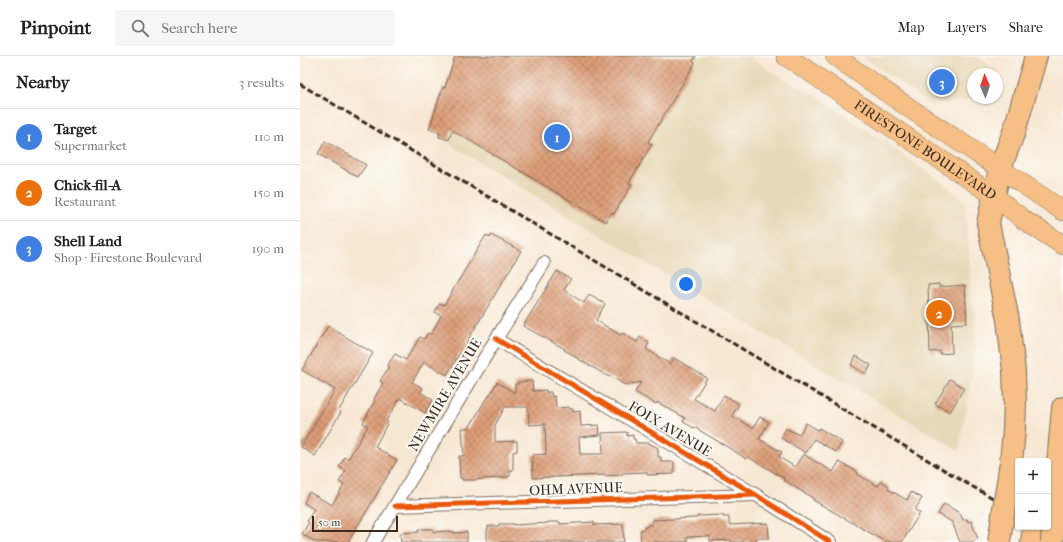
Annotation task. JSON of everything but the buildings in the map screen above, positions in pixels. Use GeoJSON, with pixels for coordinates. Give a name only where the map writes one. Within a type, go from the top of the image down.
{"type":"FeatureCollection","features":[{"type":"Feature","properties":{"kind":"highway"},"geometry":{"type":"LineString","coordinates":[[1000,542],[1014,430],[1014,371],[1008,320],[988,223],[1000,168],[1014,132],[1036,56]]}},
{"type":"Feature","properties":{"kind":"highway"},"geometry":{"type":"LineString","coordinates":[[1052,542],[1063,408]]}},
{"type":"Feature","properties":{"kind":"highway"},"geometry":{"type":"LineString","coordinates":[[1051,468],[1059,452]]}},
{"type":"Feature","properties":{"kind":"highway"},"geometry":{"type":"LineString","coordinates":[[1032,542],[1034,530]]}},
{"type":"Feature","properties":{"kind":"main road","name":"FIRESTONE BOULEVARD"},"geometry":{"type":"LineString","coordinates":[[786,56],[993,196],[1024,220],[1063,245]]}},
{"type":"Feature","properties":{"kind":"main road","name":"FIRESTONE BOULEVARD"},"geometry":{"type":"LineString","coordinates":[[835,56],[916,114],[1063,211]]}},
{"type":"Feature","properties":{"kind":"street","name":"NEWMIRE AVENUE"},"geometry":{"type":"LineString","coordinates":[[373,542],[496,339],[544,263]]}},
{"type":"Feature","properties":{"kind":"street","name":"FOIX AVENUE"},"geometry":{"type":"LineString","coordinates":[[496,339],[756,495],[830,542]]}},
{"type":"Feature","properties":{"kind":"street","name":"OHM AVENUE"},"geometry":{"type":"LineString","coordinates":[[396,506],[756,495]]}},
{"type":"Feature","properties":{"kind":"shaded area"},"geometry":{"type":"Polygon","coordinates":[[[482,56],[748,56],[772,72],[819,97],[962,198],[965,202],[976,349],[959,451],[449,144],[482,56]]]}},
{"type":"Feature","properties":{"kind":"shaded area"},"geometry":{"type":"Polygon","coordinates":[[[862,56],[977,56],[993,68],[967,68],[967,101],[931,105],[862,56]]]}},
{"type":"Feature","properties":{"kind":"railway"},"geometry":{"type":"LineString","coordinates":[[300,84],[966,483],[1015,510]]}},
{"type":"Feature","properties":{"kind":"railway"},"geometry":{"type":"LineString","coordinates":[[1049,530],[1063,538]]}},
{"type":"Feature","properties":{"kind":"cycle path"},"geometry":{"type":"LineString","coordinates":[[496,339],[756,495],[830,542]]}},
{"type":"Feature","properties":{"kind":"cycle path"},"geometry":{"type":"LineString","coordinates":[[395,506],[756,495]]}},
{"type":"Feature","properties":{"kind":"place","name":"Shell Land"},"geometry":{"type":"Point","coordinates":[942,82]}},
{"type":"Feature","properties":{"kind":"place","name":"Target"},"geometry":{"type":"Point","coordinates":[557,137]}},
{"type":"Feature","properties":{"kind":"place","name":"Chick-fil-A"},"geometry":{"type":"Point","coordinates":[939,313]}}]}
